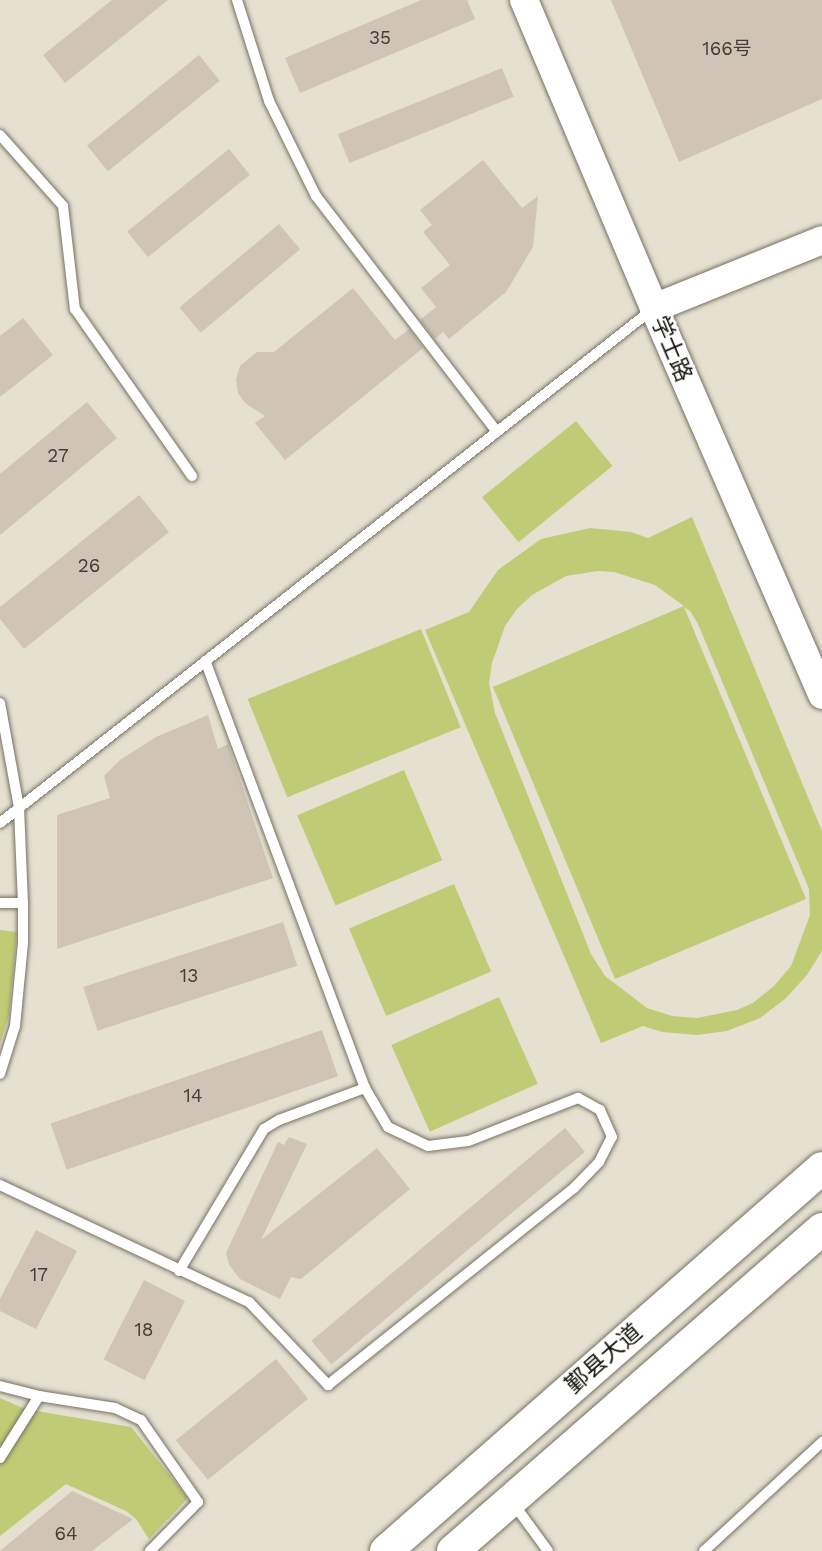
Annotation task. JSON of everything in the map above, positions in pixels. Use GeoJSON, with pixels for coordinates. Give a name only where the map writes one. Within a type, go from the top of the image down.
{"type":"FeatureCollection","features":[{"type":"Feature","properties":{"kind":"main road","name":"鄞县大道"},"geometry":{"type":"LineString","coordinates":[[386,1551],[822,1168]]}},
{"type":"Feature","properties":{"kind":"main road","name":"鄞县大道"},"geometry":{"type":"LineString","coordinates":[[453,1551],[822,1229]]}},
{"type":"Feature","properties":{"kind":"street","name":"学士路"},"geometry":{"type":"LineString","coordinates":[[524,0],[822,695]]}},
{"type":"Feature","properties":{"kind":"street"},"geometry":{"type":"LineString","coordinates":[[654,308],[822,240]]}},
{"type":"Feature","properties":{"kind":"lane"},"geometry":{"type":"LineString","coordinates":[[237,0],[269,101],[316,196],[497,432]]}},
{"type":"Feature","properties":{"kind":"lane"},"geometry":{"type":"LineString","coordinates":[[0,135],[64,206],[75,309],[192,476]]}},
{"type":"Feature","properties":{"kind":"lane"},"geometry":{"type":"LineString","coordinates":[[0,823],[654,308]]}},
{"type":"Feature","properties":{"kind":"lane"},"geometry":{"type":"LineString","coordinates":[[0,1185],[249,1303],[328,1385],[573,1188],[599,1163],[612,1137],[600,1110],[578,1098],[468,1141],[428,1146],[388,1126],[365,1088],[205,662]]}},
{"type":"Feature","properties":{"kind":"lane"},"geometry":{"type":"LineString","coordinates":[[0,703],[19,808],[23,903],[23,943],[15,1026],[0,1074]]}},
{"type":"Feature","properties":{"kind":"lane"},"geometry":{"type":"LineString","coordinates":[[0,903],[23,903]]}},
{"type":"Feature","properties":{"kind":"lane"},"geometry":{"type":"LineString","coordinates":[[180,1271],[264,1129],[279,1120],[365,1088]]}},
{"type":"Feature","properties":{"kind":"lane"},"geometry":{"type":"LineString","coordinates":[[0,1386],[39,1396],[115,1408],[141,1420],[198,1502],[150,1551]]}},
{"type":"Feature","properties":{"kind":"lane"},"geometry":{"type":"LineString","coordinates":[[0,1458],[39,1396]]}},
{"type":"Feature","properties":{"kind":"lane"},"geometry":{"type":"LineString","coordinates":[[704,1551],[822,1442]]}},
{"type":"Feature","properties":{"kind":"lane"},"geometry":{"type":"LineString","coordinates":[[511,1500],[548,1551]]}},
{"type":"Feature","properties":{"kind":"green space"},"geometry":{"type":"Polygon","coordinates":[[[576,421],[613,466],[518,542],[482,497],[576,421]]]}},
{"type":"Feature","properties":{"kind":"green space"},"geometry":{"type":"Polygon","coordinates":[[[692,517],[822,831],[822,951],[807,975],[785,999],[760,1018],[727,1031],[697,1035],[662,1032],[643,1026],[601,1043],[425,630],[469,612],[498,570],[541,539],[590,528],[631,532],[648,538],[692,517]],[[598,571],[566,576],[532,595],[517,609],[505,626],[492,663],[489,683],[495,713],[591,954],[605,976],[647,1008],[672,1016],[697,1018],[737,1010],[753,1003],[774,986],[791,966],[810,915],[809,889],[698,624],[690,611],[684,607],[806,899],[615,979],[493,687],[684,606],[655,585],[614,572],[598,571]]]}},
{"type":"Feature","properties":{"kind":"green space"},"geometry":{"type":"Polygon","coordinates":[[[421,629],[461,727],[287,797],[248,699],[421,629]]]}},
{"type":"Feature","properties":{"kind":"green space"},"geometry":{"type":"Polygon","coordinates":[[[404,770],[442,860],[336,906],[297,815],[404,770]]]}},
{"type":"Feature","properties":{"kind":"green space"},"geometry":{"type":"Polygon","coordinates":[[[454,884],[491,971],[386,1016],[349,929],[454,884]]]}},
{"type":"Feature","properties":{"kind":"green space"},"geometry":{"type":"Polygon","coordinates":[[[0,930],[17,932],[9,1015],[0,1044],[0,930]]]}},
{"type":"Feature","properties":{"kind":"green space"},"geometry":{"type":"Polygon","coordinates":[[[499,997],[538,1084],[430,1132],[391,1045],[499,997]]]}},
{"type":"Feature","properties":{"kind":"green space"},"geometry":{"type":"Polygon","coordinates":[[[0,1398],[25,1409],[131,1427],[188,1498],[149,1539],[136,1519],[126,1511],[66,1484],[0,1536],[0,1398]]]}},
{"type":"Feature","properties":{"kind":"building"},"geometry":{"type":"Polygon","coordinates":[[[112,0],[168,0],[65,83],[43,55],[112,0]]]}},
{"type":"Feature","properties":{"kind":"building"},"geometry":{"type":"Polygon","coordinates":[[[421,0],[467,0],[475,19],[300,93],[285,58],[421,0]]]}},
{"type":"Feature","properties":{"kind":"building"},"geometry":{"type":"Polygon","coordinates":[[[611,0],[822,0],[822,99],[679,162],[611,0]]]}},
{"type":"Feature","properties":{"kind":"building"},"geometry":{"type":"Polygon","coordinates":[[[199,55],[220,81],[108,171],[87,146],[199,55]]]}},
{"type":"Feature","properties":{"kind":"building"},"geometry":{"type":"Polygon","coordinates":[[[502,68],[514,97],[350,163],[338,134],[502,68]]]}},
{"type":"Feature","properties":{"kind":"building"},"geometry":{"type":"Polygon","coordinates":[[[229,149],[250,175],[148,257],[127,231],[229,149]]]}},
{"type":"Feature","properties":{"kind":"building"},"geometry":{"type":"Polygon","coordinates":[[[483,160],[522,208],[538,196],[533,247],[506,292],[449,339],[443,332],[435,339],[420,320],[436,307],[421,288],[450,265],[423,232],[432,225],[420,210],[483,160]]]}},
{"type":"Feature","properties":{"kind":"building"},"geometry":{"type":"Polygon","coordinates":[[[279,224],[300,249],[201,333],[179,308],[279,224]]]}},
{"type":"Feature","properties":{"kind":"building"},"geometry":{"type":"Polygon","coordinates":[[[353,288],[395,340],[409,329],[423,348],[285,460],[255,423],[265,416],[245,403],[238,393],[236,379],[240,366],[257,352],[274,352],[353,288]]]}},
{"type":"Feature","properties":{"kind":"building"},"geometry":{"type":"Polygon","coordinates":[[[23,318],[53,355],[0,397],[0,336],[23,318]]]}},
{"type":"Feature","properties":{"kind":"building"},"geometry":{"type":"Polygon","coordinates":[[[87,402],[117,438],[0,535],[0,474],[87,402]]]}},
{"type":"Feature","properties":{"kind":"building"},"geometry":{"type":"Polygon","coordinates":[[[139,495],[169,532],[24,649],[0,619],[0,607],[139,495]]]}},
{"type":"Feature","properties":{"kind":"building"},"geometry":{"type":"Polygon","coordinates":[[[208,715],[218,749],[228,744],[273,878],[57,949],[57,815],[110,798],[104,776],[120,760],[156,737],[208,715]]]}},
{"type":"Feature","properties":{"kind":"building"},"geometry":{"type":"Polygon","coordinates":[[[283,922],[297,966],[97,1031],[83,987],[283,922]]]}},
{"type":"Feature","properties":{"kind":"building"},"geometry":{"type":"Polygon","coordinates":[[[322,1030],[338,1076],[67,1170],[51,1123],[322,1030]]]}},
{"type":"Feature","properties":{"kind":"building"},"geometry":{"type":"Polygon","coordinates":[[[565,1128],[585,1152],[331,1365],[311,1341],[565,1128]]]}},
{"type":"Feature","properties":{"kind":"building"},"geometry":{"type":"Polygon","coordinates":[[[289,1137],[307,1144],[261,1240],[377,1148],[410,1189],[301,1279],[291,1277],[280,1299],[240,1279],[229,1265],[226,1253],[278,1142],[284,1145],[289,1137]]]}},
{"type":"Feature","properties":{"kind":"building"},"geometry":{"type":"Polygon","coordinates":[[[36,1230],[77,1251],[36,1329],[0,1311],[0,1299],[36,1230]]]}},
{"type":"Feature","properties":{"kind":"building"},"geometry":{"type":"Polygon","coordinates":[[[144,1280],[185,1301],[145,1380],[104,1359],[144,1280]]]}},
{"type":"Feature","properties":{"kind":"building"},"geometry":{"type":"Polygon","coordinates":[[[276,1359],[308,1399],[208,1480],[176,1440],[276,1359]]]}},
{"type":"Feature","properties":{"kind":"building"},"geometry":{"type":"Polygon","coordinates":[[[72,1491],[133,1519],[92,1551],[0,1551],[72,1491]]]}}]}
